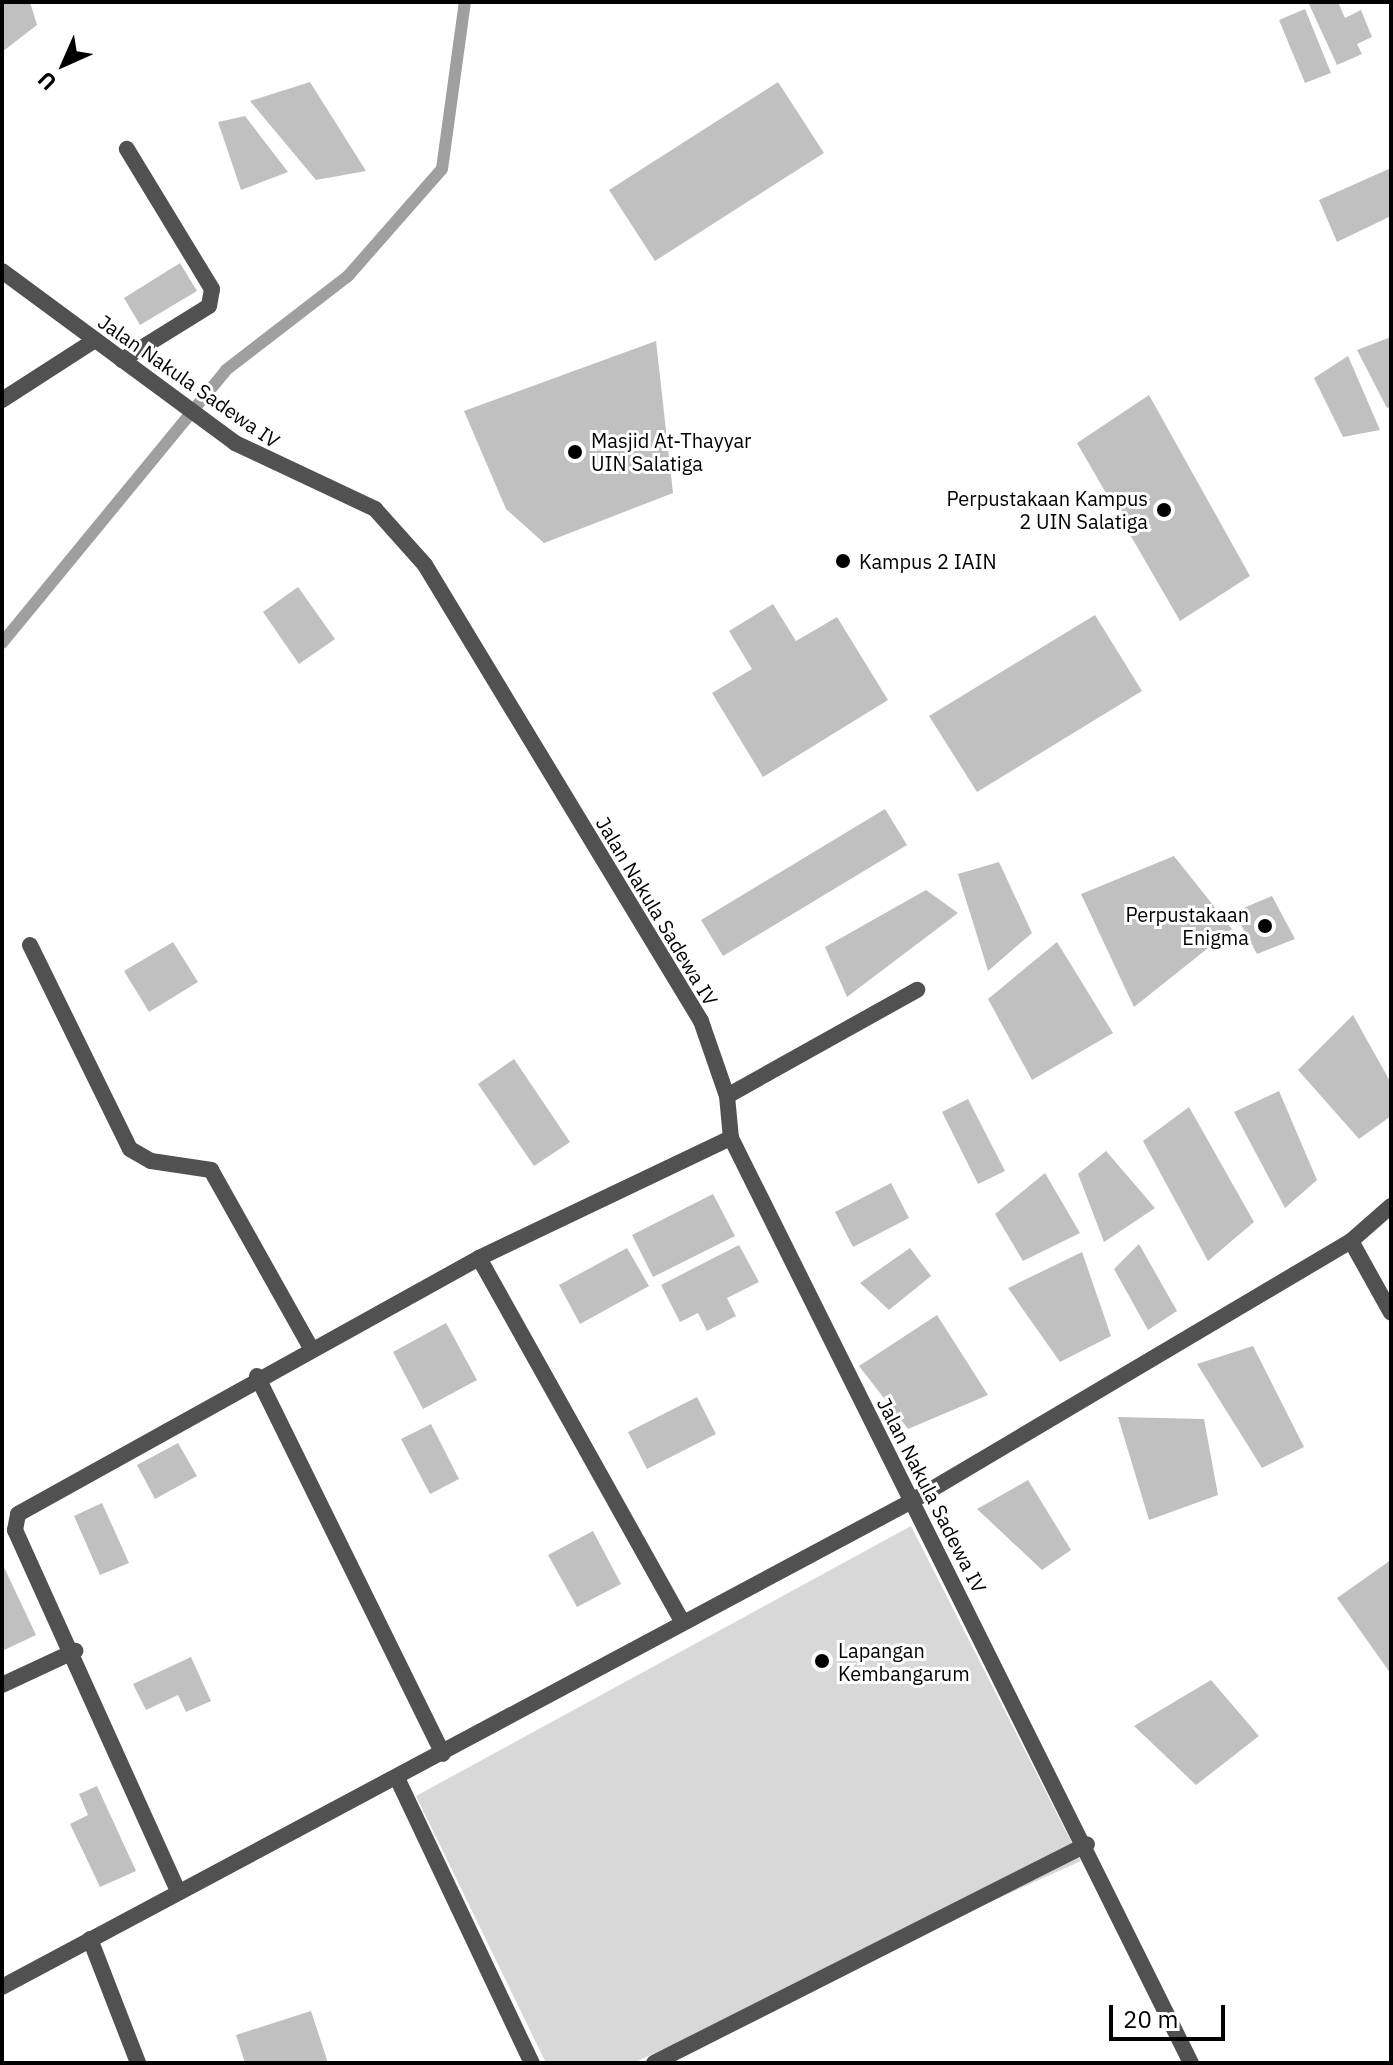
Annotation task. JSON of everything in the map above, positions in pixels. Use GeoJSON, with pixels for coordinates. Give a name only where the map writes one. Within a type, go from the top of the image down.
{"type":"FeatureCollection","features":[{"type":"Feature","properties":{"kind":"street"},"geometry":{"type":"LineString","coordinates":[[122,360],[209,306],[212,289],[127,149]]}},
{"type":"Feature","properties":{"kind":"street","name":"Jalan Nakula Sadewa IV"},"geometry":{"type":"LineString","coordinates":[[2,271],[235,443],[375,509],[404,535],[701,1021],[727,1096],[731,1138],[1087,1844],[1189,2062]]}},
{"type":"Feature","properties":{"kind":"street"},"geometry":{"type":"LineString","coordinates":[[2,400],[95,340]]}},
{"type":"Feature","properties":{"kind":"street"},"geometry":{"type":"LineString","coordinates":[[30,945],[130,1149],[151,1161],[211,1170],[311,1348]]}},
{"type":"Feature","properties":{"kind":"street"},"geometry":{"type":"LineString","coordinates":[[727,1096],[917,990]]}},
{"type":"Feature","properties":{"kind":"street"},"geometry":{"type":"LineString","coordinates":[[178,1891],[75,1651],[8,1522],[257,1376],[479,1258],[731,1138]]}},
{"type":"Feature","properties":{"kind":"street"},"geometry":{"type":"LineString","coordinates":[[2,1987],[178,1891],[398,1780],[681,1619],[912,1501],[1351,1241],[1391,1206]]}},
{"type":"Feature","properties":{"kind":"street"},"geometry":{"type":"LineString","coordinates":[[1351,1241],[1391,1313]]}},
{"type":"Feature","properties":{"kind":"street"},"geometry":{"type":"LineString","coordinates":[[479,1258],[681,1619]]}},
{"type":"Feature","properties":{"kind":"street"},"geometry":{"type":"LineString","coordinates":[[257,1376],[443,1754]]}},
{"type":"Feature","properties":{"kind":"street"},"geometry":{"type":"LineString","coordinates":[[2,1685],[75,1651]]}},
{"type":"Feature","properties":{"kind":"street"},"geometry":{"type":"LineString","coordinates":[[398,1780],[532,2063]]}},
{"type":"Feature","properties":{"kind":"street"},"geometry":{"type":"LineString","coordinates":[[654,2063],[1087,1844]]}},
{"type":"Feature","properties":{"kind":"street"},"geometry":{"type":"LineString","coordinates":[[90,1939],[138,2063]]}},
{"type":"Feature","properties":{"kind":"shaded area","name":"Lapangan Kembangarum"},"geometry":{"type":"Polygon","coordinates":[[[911,1526],[1081,1861],[633,2063],[546,2063],[416,1796],[911,1526]]]}},
{"type":"Feature","properties":{"kind":"building"},"geometry":{"type":"Polygon","coordinates":[[[2,2],[30,2],[37,25],[2,52],[2,2]]]}},
{"type":"Feature","properties":{"kind":"building"},"geometry":{"type":"Polygon","coordinates":[[[1308,2],[1338,2],[1345,18],[1361,10],[1372,37],[1357,44],[1362,54],[1337,65],[1308,2]]]}},
{"type":"Feature","properties":{"kind":"building"},"geometry":{"type":"Polygon","coordinates":[[[1305,9],[1331,73],[1305,83],[1279,20],[1305,9]]]}},
{"type":"Feature","properties":{"kind":"building"},"geometry":{"type":"Polygon","coordinates":[[[310,82],[366,171],[316,180],[250,101],[310,82]]]}},
{"type":"Feature","properties":{"kind":"building"},"geometry":{"type":"Polygon","coordinates":[[[778,82],[824,153],[655,261],[609,190],[778,82]]]}},
{"type":"Feature","properties":{"kind":"building"},"geometry":{"type":"Polygon","coordinates":[[[245,116],[288,172],[241,190],[218,122],[245,116]]]}},
{"type":"Feature","properties":{"kind":"building"},"geometry":{"type":"Polygon","coordinates":[[[1391,168],[1391,216],[1337,242],[1319,200],[1391,168]]]}},
{"type":"Feature","properties":{"kind":"building"},"geometry":{"type":"Polygon","coordinates":[[[180,263],[197,291],[140,325],[124,298],[180,263]]]}},
{"type":"Feature","properties":{"kind":"building"},"geometry":{"type":"Polygon","coordinates":[[[1391,337],[1391,407],[1387,408],[1357,350],[1391,337]]]}},
{"type":"Feature","properties":{"kind":"building","name":"Masjid At-Thayyar UIN Salatiga"},"geometry":{"type":"Polygon","coordinates":[[[656,341],[673,493],[544,543],[506,509],[464,411],[656,341]]]}},
{"type":"Feature","properties":{"kind":"building"},"geometry":{"type":"Polygon","coordinates":[[[1348,356],[1380,430],[1343,437],[1314,378],[1348,356]]]}},
{"type":"Feature","properties":{"kind":"building","name":"Perpustakaan Kampus 2 UIN Salatiga"},"geometry":{"type":"Polygon","coordinates":[[[1149,395],[1250,576],[1180,621],[1077,443],[1149,395]]]}},
{"type":"Feature","properties":{"kind":"building"},"geometry":{"type":"Polygon","coordinates":[[[298,587],[335,639],[299,664],[263,612],[298,587]]]}},
{"type":"Feature","properties":{"kind":"building"},"geometry":{"type":"Polygon","coordinates":[[[773,604],[796,641],[837,617],[888,700],[763,777],[712,693],[752,669],[729,631],[773,604]]]}},
{"type":"Feature","properties":{"kind":"building"},"geometry":{"type":"Polygon","coordinates":[[[1095,615],[1142,691],[977,792],[929,716],[1095,615]]]}},
{"type":"Feature","properties":{"kind":"building"},"geometry":{"type":"Polygon","coordinates":[[[885,809],[907,845],[723,956],[701,920],[885,809]]]}},
{"type":"Feature","properties":{"kind":"building"},"geometry":{"type":"Polygon","coordinates":[[[1174,856],[1232,929],[1134,1007],[1081,894],[1174,856]]]}},
{"type":"Feature","properties":{"kind":"building"},"geometry":{"type":"Polygon","coordinates":[[[999,862],[1032,933],[988,971],[958,874],[999,862]]]}},
{"type":"Feature","properties":{"kind":"building"},"geometry":{"type":"Polygon","coordinates":[[[926,890],[958,913],[847,997],[825,947],[926,890]]]}},
{"type":"Feature","properties":{"kind":"building","name":"Perpustakaan Enigma"},"geometry":{"type":"Polygon","coordinates":[[[1272,896],[1295,939],[1257,954],[1234,912],[1272,896]]]}},
{"type":"Feature","properties":{"kind":"building"},"geometry":{"type":"Polygon","coordinates":[[[173,942],[198,982],[149,1012],[124,971],[173,942]]]}},
{"type":"Feature","properties":{"kind":"building"},"geometry":{"type":"Polygon","coordinates":[[[1057,942],[1113,1033],[1032,1080],[988,999],[1057,942]]]}},
{"type":"Feature","properties":{"kind":"building"},"geometry":{"type":"Polygon","coordinates":[[[1353,1015],[1391,1083],[1391,1116],[1359,1139],[1298,1070],[1353,1015]]]}},
{"type":"Feature","properties":{"kind":"building"},"geometry":{"type":"Polygon","coordinates":[[[514,1059],[570,1142],[534,1166],[478,1084],[514,1059]]]}},
{"type":"Feature","properties":{"kind":"building"},"geometry":{"type":"Polygon","coordinates":[[[1279,1091],[1317,1180],[1285,1208],[1234,1112],[1279,1091]]]}},
{"type":"Feature","properties":{"kind":"building"},"geometry":{"type":"Polygon","coordinates":[[[968,1099],[1005,1171],[978,1184],[942,1112],[968,1099]]]}},
{"type":"Feature","properties":{"kind":"building"},"geometry":{"type":"Polygon","coordinates":[[[1189,1107],[1254,1222],[1208,1261],[1143,1141],[1189,1107]]]}},
{"type":"Feature","properties":{"kind":"building"},"geometry":{"type":"Polygon","coordinates":[[[1106,1151],[1155,1208],[1104,1242],[1078,1174],[1106,1151]]]}},
{"type":"Feature","properties":{"kind":"building"},"geometry":{"type":"Polygon","coordinates":[[[1045,1173],[1080,1233],[1023,1261],[995,1214],[1045,1173]]]}},
{"type":"Feature","properties":{"kind":"building"},"geometry":{"type":"Polygon","coordinates":[[[891,1183],[909,1218],[853,1247],[835,1212],[891,1183]]]}},
{"type":"Feature","properties":{"kind":"building"},"geometry":{"type":"Polygon","coordinates":[[[713,1194],[735,1236],[653,1277],[632,1235],[713,1194]]]}},
{"type":"Feature","properties":{"kind":"building"},"geometry":{"type":"Polygon","coordinates":[[[1139,1244],[1177,1311],[1148,1330],[1114,1269],[1139,1244]]]}},
{"type":"Feature","properties":{"kind":"building"},"geometry":{"type":"Polygon","coordinates":[[[739,1245],[759,1282],[727,1298],[736,1316],[707,1331],[698,1313],[680,1322],[661,1285],[739,1245]]]}},
{"type":"Feature","properties":{"kind":"building"},"geometry":{"type":"Polygon","coordinates":[[[627,1248],[649,1286],[580,1324],[559,1285],[627,1248]]]}},
{"type":"Feature","properties":{"kind":"building"},"geometry":{"type":"Polygon","coordinates":[[[910,1248],[931,1276],[889,1310],[860,1283],[910,1248]]]}},
{"type":"Feature","properties":{"kind":"building"},"geometry":{"type":"Polygon","coordinates":[[[1082,1252],[1111,1336],[1060,1362],[1008,1288],[1082,1252]]]}},
{"type":"Feature","properties":{"kind":"building"},"geometry":{"type":"Polygon","coordinates":[[[937,1315],[988,1395],[908,1429],[859,1366],[937,1315]]]}},
{"type":"Feature","properties":{"kind":"building"},"geometry":{"type":"Polygon","coordinates":[[[446,1323],[477,1380],[423,1409],[393,1352],[446,1323]]]}},
{"type":"Feature","properties":{"kind":"building"},"geometry":{"type":"Polygon","coordinates":[[[1253,1346],[1304,1447],[1262,1468],[1197,1364],[1253,1346]]]}},
{"type":"Feature","properties":{"kind":"building"},"geometry":{"type":"Polygon","coordinates":[[[697,1397],[716,1434],[647,1469],[628,1432],[697,1397]]]}},
{"type":"Feature","properties":{"kind":"building"},"geometry":{"type":"Polygon","coordinates":[[[1118,1417],[1204,1419],[1218,1495],[1149,1520],[1118,1417]]]}},
{"type":"Feature","properties":{"kind":"building"},"geometry":{"type":"Polygon","coordinates":[[[431,1424],[459,1479],[430,1494],[401,1439],[431,1424]]]}},
{"type":"Feature","properties":{"kind":"building"},"geometry":{"type":"Polygon","coordinates":[[[178,1443],[197,1476],[155,1499],[137,1465],[178,1443]]]}},
{"type":"Feature","properties":{"kind":"building"},"geometry":{"type":"Polygon","coordinates":[[[1028,1480],[1071,1550],[1042,1570],[977,1509],[1028,1480]]]}},
{"type":"Feature","properties":{"kind":"building"},"geometry":{"type":"Polygon","coordinates":[[[102,1503],[129,1563],[100,1575],[74,1516],[102,1503]]]}},
{"type":"Feature","properties":{"kind":"building"},"geometry":{"type":"Polygon","coordinates":[[[593,1531],[621,1584],[577,1607],[548,1555],[593,1531]]]}},
{"type":"Feature","properties":{"kind":"building"},"geometry":{"type":"Polygon","coordinates":[[[1391,1560],[1391,1674],[1337,1598],[1391,1560]]]}},
{"type":"Feature","properties":{"kind":"building"},"geometry":{"type":"Polygon","coordinates":[[[2,1563],[36,1635],[2,1651],[2,1563]]]}},
{"type":"Feature","properties":{"kind":"building"},"geometry":{"type":"Polygon","coordinates":[[[191,1657],[211,1701],[186,1712],[178,1695],[146,1710],[133,1684],[191,1657]]]}},
{"type":"Feature","properties":{"kind":"building"},"geometry":{"type":"Polygon","coordinates":[[[1211,1680],[1259,1736],[1196,1785],[1134,1726],[1211,1680]]]}},
{"type":"Feature","properties":{"kind":"building"},"geometry":{"type":"Polygon","coordinates":[[[97,1786],[136,1871],[100,1887],[70,1824],[88,1815],[79,1794],[97,1786]]]}},
{"type":"Feature","properties":{"kind":"building"},"geometry":{"type":"Polygon","coordinates":[[[311,2011],[328,2063],[245,2063],[236,2035],[311,2011]]]}},
{"type":"Feature","properties":{"kind":"waterway"},"geometry":{"type":"LineString","coordinates":[[2,643],[226,370],[348,276],[442,169],[465,2]]}},
{"type":"Feature","properties":{"kind":"place","name":"Masjid At-Thayyar UIN Salatiga"},"geometry":{"type":"Point","coordinates":[575,452]}},
{"type":"Feature","properties":{"kind":"place","name":"Perpustakaan Kampus 2 UIN Salatiga"},"geometry":{"type":"Point","coordinates":[1164,510]}},
{"type":"Feature","properties":{"kind":"place","name":"Kampus 2 IAIN"},"geometry":{"type":"Point","coordinates":[843,561]}},
{"type":"Feature","properties":{"kind":"place","name":"Perpustakaan Enigma"},"geometry":{"type":"Point","coordinates":[1265,926]}},
{"type":"Feature","properties":{"kind":"place","name":"Lapangan Kembangarum"},"geometry":{"type":"Point","coordinates":[822,1661]}}]}
